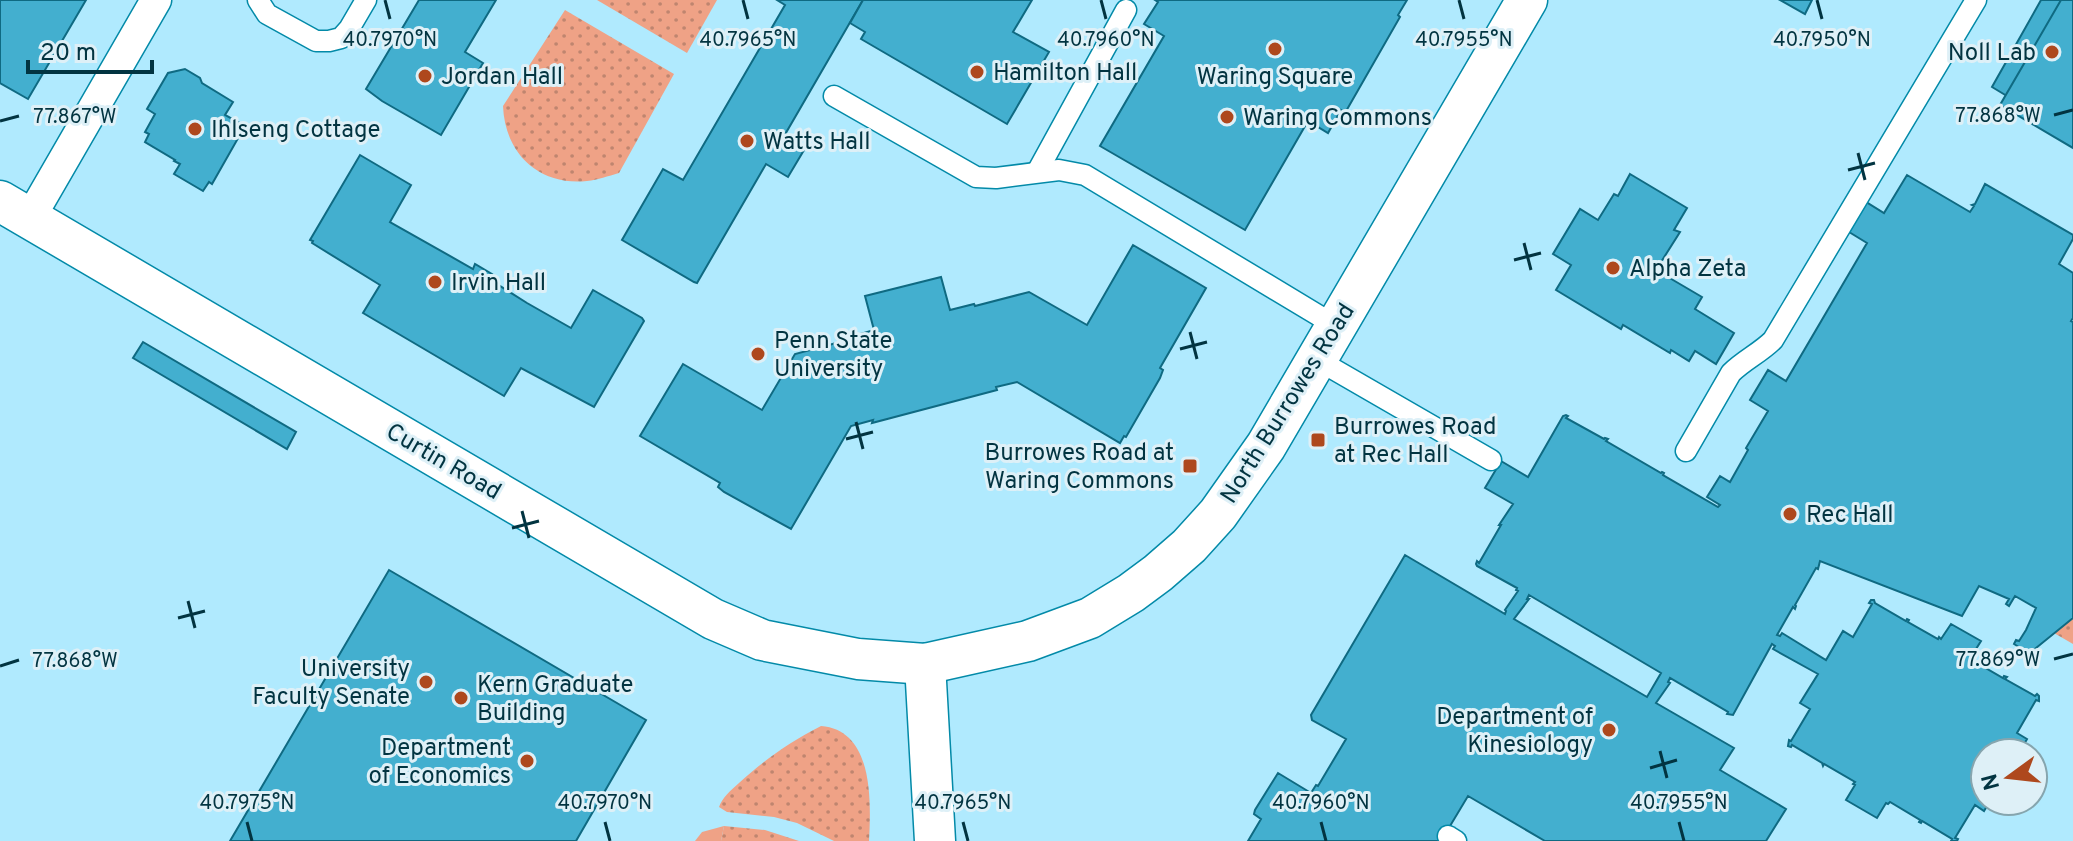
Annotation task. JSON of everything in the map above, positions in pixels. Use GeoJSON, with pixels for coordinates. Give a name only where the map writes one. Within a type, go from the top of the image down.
{"type":"FeatureCollection","features":[{"type":"Feature","properties":{"kind":"street"},"geometry":{"type":"LineString","coordinates":[[15,209],[55,172],[156,0]]}},
{"type":"Feature","properties":{"kind":"street","name":"North Burrowes Road"},"geometry":{"type":"LineString","coordinates":[[925,664],[1006,647],[1060,630],[1105,609],[1158,573],[1189,546],[1218,514],[1266,446],[1527,0]]}},
{"type":"Feature","properties":{"kind":"street","name":"Curtin Road"},"geometry":{"type":"LineString","coordinates":[[15,209],[713,619],[762,640],[858,659],[925,664]]}},
{"type":"Feature","properties":{"kind":"street"},"geometry":{"type":"LineString","coordinates":[[925,664],[935,841]]}},
{"type":"Feature","properties":{"kind":"lane"},"geometry":{"type":"LineString","coordinates":[[258,0],[267,14],[316,41],[341,38],[366,0]]}},
{"type":"Feature","properties":{"kind":"lane"},"geometry":{"type":"LineString","coordinates":[[1686,451],[1731,373],[1763,351],[1773,340],[1976,0]]}},
{"type":"Feature","properties":{"kind":"lane"},"geometry":{"type":"LineString","coordinates":[[1037,172],[1126,10]]}},
{"type":"Feature","properties":{"kind":"lane"},"geometry":{"type":"LineString","coordinates":[[834,96],[976,177],[996,178],[1059,170],[1085,175],[1336,326]]}},
{"type":"Feature","properties":{"kind":"lane"},"geometry":{"type":"LineString","coordinates":[[1316,359],[1491,460]]}},
{"type":"Feature","properties":{"kind":"green space"},"geometry":{"type":"Polygon","coordinates":[[[597,0],[717,0],[687,53],[597,0]]]}},
{"type":"Feature","properties":{"kind":"green space"},"geometry":{"type":"Polygon","coordinates":[[[565,10],[674,74],[619,173],[591,180],[570,181],[540,172],[518,152],[505,123],[503,106],[565,10]]]}},
{"type":"Feature","properties":{"kind":"green space"},"geometry":{"type":"Polygon","coordinates":[[[2073,618],[2073,644],[2054,633],[2073,618]]]}},
{"type":"Feature","properties":{"kind":"green space"},"geometry":{"type":"Polygon","coordinates":[[[821,726],[838,730],[851,740],[860,754],[869,789],[869,841],[834,841],[797,823],[727,812],[719,807],[730,791],[758,767],[821,726]]]}},
{"type":"Feature","properties":{"kind":"green space"},"geometry":{"type":"Polygon","coordinates":[[[724,826],[765,830],[799,841],[721,841],[724,826]]]}},
{"type":"Feature","properties":{"kind":"green space"},"geometry":{"type":"Polygon","coordinates":[[[724,826],[721,841],[695,841],[702,832],[724,826]]]}},
{"type":"Feature","properties":{"kind":"building"},"geometry":{"type":"Polygon","coordinates":[[[0,0],[86,0],[28,99],[0,83],[0,0]]]}},
{"type":"Feature","properties":{"kind":"building","name":"Jordan Hall"},"geometry":{"type":"Polygon","coordinates":[[[419,0],[496,0],[465,52],[483,63],[441,135],[366,89],[419,0]]]}},
{"type":"Feature","properties":{"kind":"building","name":"Watts Hall"},"geometry":{"type":"Polygon","coordinates":[[[777,0],[863,0],[783,138],[804,150],[788,177],[766,164],[697,283],[622,240],[663,169],[683,180],[785,5],[777,0]]]}},
{"type":"Feature","properties":{"kind":"building","name":"Hamilton Hall"},"geometry":{"type":"Polygon","coordinates":[[[863,0],[1032,0],[1013,32],[1049,52],[1007,124],[861,39],[865,32],[850,23],[863,0]]]}},
{"type":"Feature","properties":{"kind":"building","name":"Waring Commons"},"geometry":{"type":"Polygon","coordinates":[[[1155,0],[1407,0],[1345,113],[1341,110],[1328,133],[1308,121],[1245,230],[1100,146],[1164,36],[1144,24],[1158,2],[1155,0]]]}},
{"type":"Feature","properties":{"kind":"building"},"geometry":{"type":"Polygon","coordinates":[[[1780,0],[1812,0],[1805,14],[1780,0]]]}},
{"type":"Feature","properties":{"kind":"building","name":"Noll Lab"},"geometry":{"type":"Polygon","coordinates":[[[2041,0],[2073,0],[2073,136],[1992,87],[2041,0]]]}},
{"type":"Feature","properties":{"kind":"building","name":"Noll Lab"},"geometry":{"type":"Polygon","coordinates":[[[2061,0],[2073,0],[2073,148],[2000,105],[2061,0]]]}},
{"type":"Feature","properties":{"kind":"building","name":"Ihlseng Cottage"},"geometry":{"type":"Polygon","coordinates":[[[185,69],[233,102],[225,115],[245,126],[212,184],[209,182],[203,191],[174,174],[180,164],[145,142],[149,134],[145,132],[155,114],[147,109],[168,73],[185,69]]]}},
{"type":"Feature","properties":{"kind":"building","name":"Irvin Hall"},"geometry":{"type":"Polygon","coordinates":[[[360,155],[411,185],[390,222],[473,269],[475,264],[492,274],[489,279],[527,303],[571,328],[593,290],[642,318],[644,321],[594,407],[521,368],[504,396],[363,313],[380,285],[310,240],[360,155]]]}},
{"type":"Feature","properties":{"kind":"building","name":"Alpha Zeta"},"geometry":{"type":"Polygon","coordinates":[[[1630,174],[1687,208],[1674,230],[1680,232],[1656,270],[1702,297],[1695,309],[1734,333],[1716,364],[1695,351],[1689,361],[1671,350],[1670,353],[1623,325],[1621,329],[1556,290],[1571,265],[1553,254],[1580,209],[1598,220],[1614,194],[1618,196],[1630,174]]]}},
{"type":"Feature","properties":{"kind":"building","name":"Rec Hall"},"geometry":{"type":"Polygon","coordinates":[[[1907,175],[1970,212],[1985,184],[2073,235],[2059,264],[2073,273],[2073,618],[2027,652],[2014,644],[2026,630],[2036,608],[2015,596],[2009,606],[2006,604],[2009,599],[1979,586],[1962,616],[1820,561],[1795,609],[1793,607],[1777,635],[1782,633],[1826,660],[1843,631],[1853,637],[1872,604],[1869,603],[1874,600],[1938,639],[1951,624],[1981,641],[1972,660],[2039,696],[2039,701],[2036,700],[2017,733],[2024,737],[1969,737],[1969,815],[1955,838],[1957,841],[1951,841],[1890,802],[1886,803],[1877,818],[1846,800],[1855,782],[1823,766],[1792,745],[1788,746],[1810,709],[1800,703],[1818,674],[1773,649],[1775,646],[1772,644],[1733,715],[1670,678],[1670,683],[1656,703],[1734,748],[1720,770],[1786,809],[1766,841],[1545,841],[1468,796],[1441,841],[1248,841],[1261,819],[1254,814],[1255,810],[1278,773],[1311,793],[1346,739],[1312,720],[1311,715],[1405,555],[1505,614],[1517,588],[1476,564],[1513,504],[1485,488],[1501,461],[1528,477],[1563,416],[1608,439],[1606,441],[1718,507],[1720,505],[1707,497],[1720,476],[1730,482],[1768,411],[1750,400],[1768,370],[1786,381],[1867,243],[1849,232],[1866,202],[1884,213],[1907,175]],[[1529,595],[1514,619],[1647,697],[1661,673],[1529,595]]]}},
{"type":"Feature","properties":{"kind":"building"},"geometry":{"type":"Polygon","coordinates":[[[1133,245],[1206,288],[1160,368],[1163,370],[1160,378],[1120,443],[1017,382],[996,387],[997,390],[851,426],[791,529],[724,492],[718,487],[720,483],[640,436],[683,364],[762,410],[795,354],[874,330],[865,296],[941,277],[950,310],[1029,292],[1087,325],[1133,245]]]}},
{"type":"Feature","properties":{"kind":"building"},"geometry":{"type":"Polygon","coordinates":[[[143,342],[296,432],[287,449],[133,358],[143,342]]]}},
{"type":"Feature","properties":{"kind":"building","name":"Kern Graduate Building"},"geometry":{"type":"Polygon","coordinates":[[[389,570],[646,720],[576,841],[230,841],[389,570]]]}},
{"type":"Feature","properties":{"kind":"place","name":"Waring Square"},"geometry":{"type":"Point","coordinates":[1275,49]}},
{"type":"Feature","properties":{"kind":"place","name":"Noll Lab"},"geometry":{"type":"Point","coordinates":[2052,52]}},
{"type":"Feature","properties":{"kind":"place","name":"Hamilton Hall"},"geometry":{"type":"Point","coordinates":[977,72]}},
{"type":"Feature","properties":{"kind":"place","name":"Jordan Hall"},"geometry":{"type":"Point","coordinates":[425,76]}},
{"type":"Feature","properties":{"kind":"place","name":"Waring Commons"},"geometry":{"type":"Point","coordinates":[1227,117]}},
{"type":"Feature","properties":{"kind":"place","name":"Ihlseng Cottage"},"geometry":{"type":"Point","coordinates":[195,129]}},
{"type":"Feature","properties":{"kind":"place","name":"Watts Hall"},"geometry":{"type":"Point","coordinates":[747,141]}},
{"type":"Feature","properties":{"kind":"place","name":"Alpha Zeta"},"geometry":{"type":"Point","coordinates":[1613,268]}},
{"type":"Feature","properties":{"kind":"place","name":"Irvin Hall"},"geometry":{"type":"Point","coordinates":[435,282]}},
{"type":"Feature","properties":{"kind":"place","name":"Penn State University"},"geometry":{"type":"Point","coordinates":[758,354]}},
{"type":"Feature","properties":{"kind":"place","name":"Burrowes Road at Rec Hall"},"geometry":{"type":"Point","coordinates":[1318,440]}},
{"type":"Feature","properties":{"kind":"place","name":"Burrowes Road at Waring Commons"},"geometry":{"type":"Point","coordinates":[1190,466]}},
{"type":"Feature","properties":{"kind":"place","name":"Rec Hall"},"geometry":{"type":"Point","coordinates":[1790,514]}},
{"type":"Feature","properties":{"kind":"place","name":"University Faculty Senate"},"geometry":{"type":"Point","coordinates":[426,682]}},
{"type":"Feature","properties":{"kind":"place","name":"Kern Graduate Building"},"geometry":{"type":"Point","coordinates":[461,698]}},
{"type":"Feature","properties":{"kind":"place","name":"Department of Kinesiology"},"geometry":{"type":"Point","coordinates":[1609,730]}},
{"type":"Feature","properties":{"kind":"place","name":"Department of Economics"},"geometry":{"type":"Point","coordinates":[527,761]}}]}
